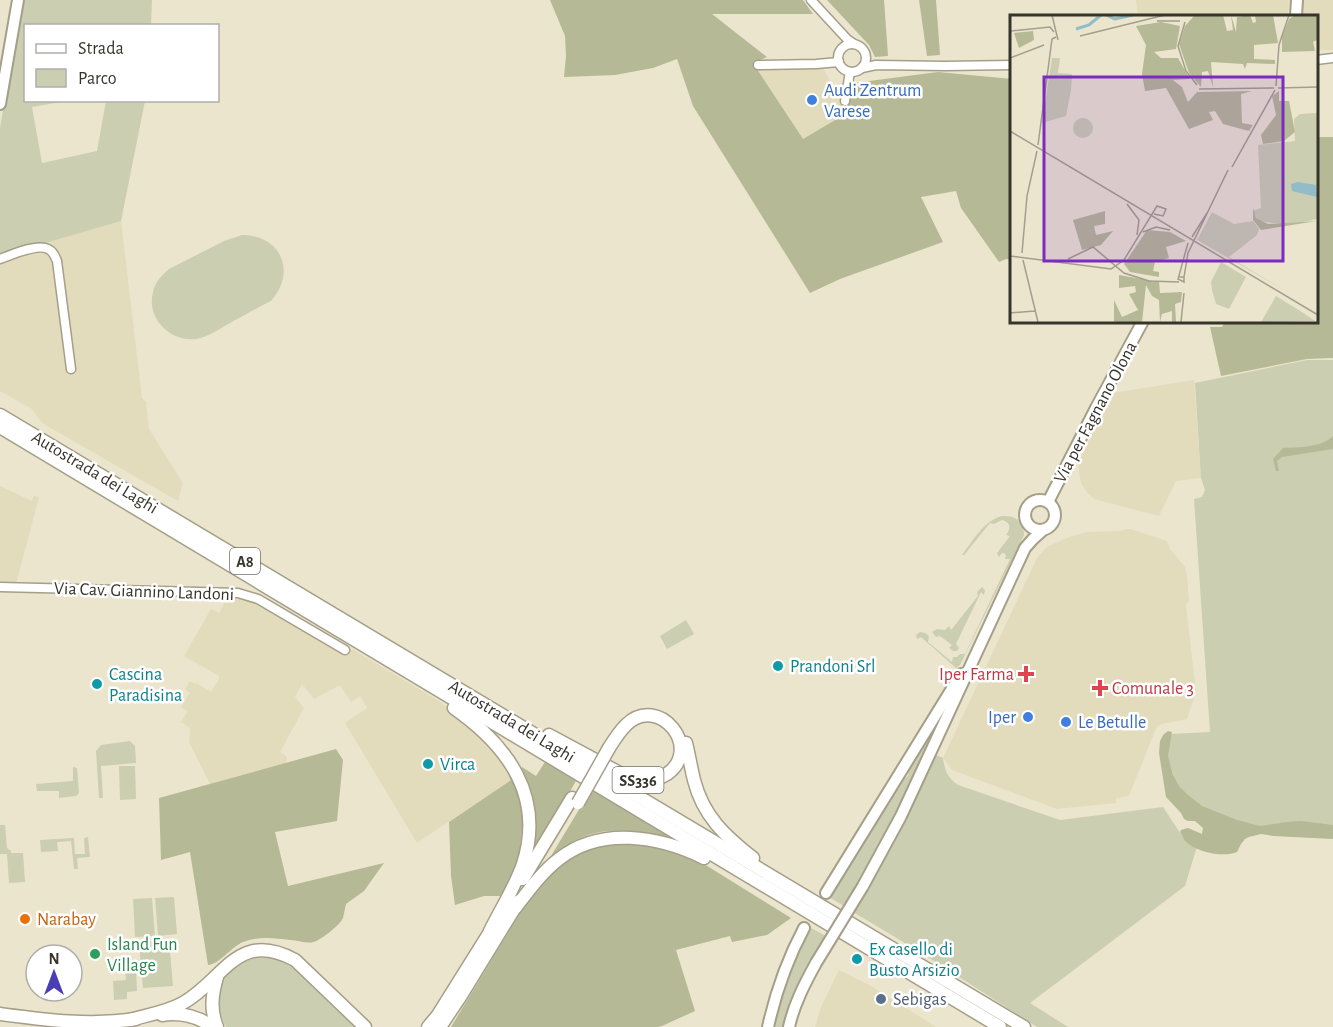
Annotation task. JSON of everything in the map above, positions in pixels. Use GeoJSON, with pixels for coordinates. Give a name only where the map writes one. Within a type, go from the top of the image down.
{"type":"FeatureCollection","features":[{"type":"Feature","properties":{"kind":"highway","name":"Autostrada dei Laghi"},"geometry":{"type":"LineString","coordinates":[[0,415],[490,708],[1000,1027]]}},
{"type":"Feature","properties":{"kind":"highway","name":"Autostrada dei Laghi"},"geometry":{"type":"LineString","coordinates":[[0,427],[405,670],[787,893],[1024,1027]]}},
{"type":"Feature","properties":{"kind":"highway"},"geometry":{"type":"LineString","coordinates":[[405,670],[471,720],[494,742],[512,765],[527,799],[529,811],[527,850],[522,867],[490,931]]}},
{"type":"Feature","properties":{"kind":"highway","name":"SS336"},"geometry":{"type":"LineString","coordinates":[[490,708],[518,718],[627,777],[639,781],[661,778],[670,772],[681,756],[678,738],[668,722],[660,718],[644,716],[627,724],[607,747]]}},
{"type":"Feature","properties":{"kind":"highway"},"geometry":{"type":"LineString","coordinates":[[428,1027],[438,1015],[575,800],[607,747],[615,728],[633,712],[652,709],[671,717],[684,735],[694,781],[709,815],[726,836],[787,893]]}},
{"type":"Feature","properties":{"kind":"highway"},"geometry":{"type":"LineString","coordinates":[[440,1027],[516,907],[575,800]]}},
{"type":"Feature","properties":{"kind":"highway"},"geometry":{"type":"LineString","coordinates":[[516,907],[545,871],[561,857],[596,840],[624,837],[637,837],[665,843],[695,853],[731,874],[787,893]]}},
{"type":"Feature","properties":{"kind":"highway"},"geometry":{"type":"LineString","coordinates":[[130,1020],[182,1004],[218,976],[236,957],[260,950],[284,954],[295,960],[365,1027]]}},
{"type":"Feature","properties":{"kind":"highway"},"geometry":{"type":"LineString","coordinates":[[215,1027],[212,995],[218,976]]}},
{"type":"Feature","properties":{"kind":"highway"},"geometry":{"type":"LineString","coordinates":[[448,1027],[460,997]]}},
{"type":"Feature","properties":{"kind":"highway"},"geometry":{"type":"LineString","coordinates":[[0,1007],[90,1023]]}},
{"type":"Feature","properties":{"kind":"highway"},"geometry":{"type":"LineString","coordinates":[[0,1014],[90,1023],[182,1014],[195,1017],[215,1027]]}},
{"type":"Feature","properties":{"kind":"highway"},"geometry":{"type":"LineString","coordinates":[[0,1021],[36,1027]]}},
{"type":"Feature","properties":{"kind":"main road"},"geometry":{"type":"LineString","coordinates":[[0,104],[18,0]]}},
{"type":"Feature","properties":{"kind":"main road"},"geometry":{"type":"LineString","coordinates":[[1296,15],[1297,0]]}},
{"type":"Feature","properties":{"kind":"main road","name":"Via per Fagnano Olona"},"geometry":{"type":"LineString","coordinates":[[1048,502],[1142,322]]}},
{"type":"Feature","properties":{"kind":"main road","name":"Via per Fagnano Olona"},"geometry":{"type":"LineString","coordinates":[[980,644],[1025,548],[1043,530],[1052,525],[1056,517],[1054,508],[1048,502],[1035,501],[1028,507],[1025,515],[1027,523],[1025,548]]}},
{"type":"Feature","properties":{"kind":"main road"},"geometry":{"type":"LineString","coordinates":[[1027,523],[1034,529],[1043,530]]}},
{"type":"Feature","properties":{"kind":"main road"},"geometry":{"type":"LineString","coordinates":[[789,1027],[790,1018],[803,986],[863,886],[901,816],[980,644]]}},
{"type":"Feature","properties":{"kind":"main road"},"geometry":{"type":"LineString","coordinates":[[825,893],[980,644]]}},
{"type":"Feature","properties":{"kind":"main road"},"geometry":{"type":"LineString","coordinates":[[768,1027],[781,976],[804,927]]}},
{"type":"Feature","properties":{"kind":"street"},"geometry":{"type":"LineString","coordinates":[[811,0],[847,39],[862,47],[866,55],[866,62],[862,68]]}},
{"type":"Feature","properties":{"kind":"street"},"geometry":{"type":"LineString","coordinates":[[839,30],[841,36],[839,62],[844,69],[850,72],[883,65],[1010,65]]}},
{"type":"Feature","properties":{"kind":"street"},"geometry":{"type":"LineString","coordinates":[[841,50],[845,46],[854,44]]}},
{"type":"Feature","properties":{"kind":"street"},"geometry":{"type":"LineString","coordinates":[[866,55],[883,65]]}},
{"type":"Feature","properties":{"kind":"street"},"geometry":{"type":"LineString","coordinates":[[1318,60],[1333,58]]}},
{"type":"Feature","properties":{"kind":"street"},"geometry":{"type":"LineString","coordinates":[[758,65],[839,62]]}},
{"type":"Feature","properties":{"kind":"street"},"geometry":{"type":"LineString","coordinates":[[845,101],[850,72]]}},
{"type":"Feature","properties":{"kind":"street"},"geometry":{"type":"LineString","coordinates":[[0,259],[40,246],[53,253],[57,261],[71,369]]}},
{"type":"Feature","properties":{"kind":"street","name":"Via Cav. Giannino Landoni"},"geometry":{"type":"LineString","coordinates":[[0,587],[246,594],[345,650]]}},
{"type":"Feature","properties":{"kind":"shaded area"},"geometry":{"type":"Polygon","coordinates":[[[1136,0],[1289,0],[1288,15],[1138,15],[1136,0]]]}},
{"type":"Feature","properties":{"kind":"shaded area"},"geometry":{"type":"Polygon","coordinates":[[[1303,0],[1333,0],[1333,50],[1318,50],[1318,15],[1302,15],[1303,0]]]}},
{"type":"Feature","properties":{"kind":"shaded area"},"geometry":{"type":"Polygon","coordinates":[[[820,63],[847,113],[803,140],[755,66],[820,63]]]}},
{"type":"Feature","properties":{"kind":"shaded area"},"geometry":{"type":"Polygon","coordinates":[[[121,221],[142,398],[146,402],[149,429],[183,483],[178,501],[42,423],[32,409],[0,391],[0,262],[42,250],[48,241],[121,221]]]}},
{"type":"Feature","properties":{"kind":"shaded area"},"geometry":{"type":"Polygon","coordinates":[[[1194,380],[1201,478],[1176,481],[1159,516],[1094,499],[1081,483],[1079,461],[1112,393],[1194,380]]]}},
{"type":"Feature","properties":{"kind":"shaded area"},"geometry":{"type":"Polygon","coordinates":[[[0,486],[32,501],[34,496],[39,497],[16,584],[0,584],[0,486]]]}},
{"type":"Feature","properties":{"kind":"shaded area"},"geometry":{"type":"Polygon","coordinates":[[[1126,529],[1167,541],[1170,549],[1185,567],[1189,601],[1186,605],[1196,692],[1187,719],[1157,726],[1129,796],[1116,798],[1116,803],[1057,809],[952,770],[943,758],[1037,558],[1047,547],[1069,537],[1087,532],[1126,529]]]}},
{"type":"Feature","properties":{"kind":"shaded area"},"geometry":{"type":"Polygon","coordinates":[[[229,595],[247,598],[345,656],[352,649],[439,701],[479,731],[514,778],[417,843],[345,723],[367,708],[360,696],[351,702],[340,685],[314,699],[302,684],[295,697],[304,708],[280,752],[287,757],[286,763],[210,784],[189,742],[190,728],[181,722],[188,711],[181,707],[190,693],[185,689],[190,681],[211,692],[219,676],[184,656],[211,609],[219,613],[229,595]]]}},
{"type":"Feature","properties":{"kind":"shaded area"},"geometry":{"type":"Polygon","coordinates":[[[839,970],[871,986],[936,1027],[815,1027],[821,1007],[839,970]]]}},
{"type":"Feature","properties":{"kind":"green space"},"geometry":{"type":"Polygon","coordinates":[[[22,0],[152,0],[151,24],[24,24],[24,102],[61,102],[32,107],[42,163],[97,151],[106,102],[145,102],[121,221],[0,256],[0,128],[22,0]]]}},
{"type":"Feature","properties":{"kind":"green space"},"geometry":{"type":"Polygon","coordinates":[[[550,0],[803,0],[813,14],[712,14],[767,57],[753,63],[803,139],[847,113],[846,108],[854,83],[938,72],[1010,79],[1010,260],[999,262],[961,208],[956,191],[921,197],[943,242],[840,279],[810,293],[693,106],[677,59],[653,68],[615,75],[564,77],[565,36],[550,0]]]}},
{"type":"Feature","properties":{"kind":"green space"},"geometry":{"type":"Polygon","coordinates":[[[827,0],[884,0],[888,56],[875,57],[869,45],[827,0]]]}},
{"type":"Feature","properties":{"kind":"green space"},"geometry":{"type":"Polygon","coordinates":[[[919,0],[936,0],[940,55],[927,56],[919,0]]]}},
{"type":"Feature","properties":{"kind":"green space"},"geometry":{"type":"Polygon","coordinates":[[[1318,137],[1333,137],[1333,358],[1307,359],[1221,376],[1210,327],[1222,327],[1224,322],[1318,322],[1318,137]]]}},
{"type":"Feature","properties":{"kind":"green space"},"geometry":{"type":"Polygon","coordinates":[[[242,235],[267,241],[281,257],[284,267],[283,278],[279,290],[271,301],[200,338],[186,339],[169,332],[162,326],[153,311],[153,292],[159,279],[169,269],[224,241],[242,235]]]}},
{"type":"Feature","properties":{"kind":"green space"},"geometry":{"type":"Polygon","coordinates":[[[1307,360],[1333,360],[1333,827],[1263,828],[1201,813],[1175,781],[1164,745],[1170,734],[1210,732],[1194,499],[1202,497],[1205,490],[1201,478],[1195,383],[1307,360]]]}},
{"type":"Feature","properties":{"kind":"green space"},"geometry":{"type":"Polygon","coordinates":[[[1333,436],[1333,449],[1282,457],[1277,461],[1279,471],[1276,471],[1273,459],[1283,448],[1316,445],[1333,436]]]}},
{"type":"Feature","properties":{"kind":"green space"},"geometry":{"type":"Polygon","coordinates":[[[1002,516],[1018,520],[1024,530],[1024,535],[960,665],[956,668],[921,637],[917,639],[916,635],[920,632],[929,636],[928,642],[952,662],[953,657],[965,654],[1010,559],[1005,559],[1004,553],[999,557],[997,553],[1010,536],[1006,535],[1009,524],[1002,520],[994,524],[990,523],[962,555],[989,522],[1002,516]]]}},
{"type":"Feature","properties":{"kind":"green space"},"geometry":{"type":"Polygon","coordinates":[[[982,587],[985,590],[984,595],[981,592],[956,644],[959,648],[953,651],[949,648],[952,645],[940,636],[936,637],[932,632],[937,629],[945,630],[949,626],[951,630],[978,596],[977,592],[982,587]]]}},
{"type":"Feature","properties":{"kind":"green space"},"geometry":{"type":"Polygon","coordinates":[[[686,620],[694,634],[667,649],[660,636],[686,620]]]}},
{"type":"Feature","properties":{"kind":"green space"},"geometry":{"type":"Polygon","coordinates":[[[952,695],[896,819],[844,906],[827,896],[895,785],[908,776],[911,759],[952,695]]]}},
{"type":"Feature","properties":{"kind":"green space"},"geometry":{"type":"Polygon","coordinates":[[[1168,731],[1172,732],[1168,756],[1173,775],[1179,786],[1202,806],[1237,820],[1260,826],[1301,821],[1333,825],[1333,839],[1261,834],[1245,839],[1237,852],[1231,854],[1203,851],[1190,845],[1184,840],[1181,830],[1188,828],[1202,834],[1203,828],[1195,821],[1184,819],[1166,797],[1159,753],[1160,741],[1168,731]]]}},
{"type":"Feature","properties":{"kind":"green space"},"geometry":{"type":"Polygon","coordinates":[[[130,741],[135,746],[136,763],[101,766],[103,798],[99,798],[96,751],[101,745],[130,741]]]}},
{"type":"Feature","properties":{"kind":"green space"},"geometry":{"type":"Polygon","coordinates":[[[336,749],[343,760],[337,821],[275,832],[288,886],[384,863],[364,891],[346,904],[341,921],[330,932],[314,942],[266,938],[249,940],[239,944],[217,962],[208,965],[190,852],[161,860],[159,798],[336,749]]]}},
{"type":"Feature","properties":{"kind":"green space"},"geometry":{"type":"Polygon","coordinates":[[[936,755],[943,758],[947,773],[958,785],[1060,820],[1163,807],[1186,842],[1197,848],[1185,886],[1030,1003],[1068,1027],[1037,1027],[853,912],[896,838],[936,755]]]}},
{"type":"Feature","properties":{"kind":"green space"},"geometry":{"type":"Polygon","coordinates":[[[545,762],[577,779],[527,868],[522,767],[536,776],[545,762]]]}},
{"type":"Feature","properties":{"kind":"green space"},"geometry":{"type":"Polygon","coordinates":[[[119,766],[135,766],[136,799],[120,800],[119,766]]]}},
{"type":"Feature","properties":{"kind":"green space"},"geometry":{"type":"Polygon","coordinates":[[[73,767],[77,768],[79,793],[76,796],[59,798],[59,791],[37,791],[36,784],[73,781],[73,767]]]}},
{"type":"Feature","properties":{"kind":"green space"},"geometry":{"type":"Polygon","coordinates":[[[514,778],[523,820],[519,857],[503,896],[484,896],[455,905],[451,876],[449,822],[514,778]]]}},
{"type":"Feature","properties":{"kind":"green space"},"geometry":{"type":"Polygon","coordinates":[[[592,788],[673,838],[630,831],[598,832],[578,839],[551,856],[592,788]]]}},
{"type":"Feature","properties":{"kind":"green space"},"geometry":{"type":"Polygon","coordinates":[[[0,825],[5,825],[7,848],[11,853],[23,853],[25,882],[9,883],[7,854],[0,854],[0,825]]]}},
{"type":"Feature","properties":{"kind":"green space"},"geometry":{"type":"Polygon","coordinates":[[[88,837],[90,857],[77,858],[78,869],[74,869],[71,841],[57,842],[58,851],[41,852],[40,840],[74,838],[75,854],[85,854],[84,838],[88,837]]]}},
{"type":"Feature","properties":{"kind":"green space"},"geometry":{"type":"Polygon","coordinates":[[[608,842],[655,845],[681,854],[704,864],[791,918],[767,935],[732,942],[730,936],[676,950],[695,1011],[662,1026],[451,1027],[532,893],[551,872],[573,854],[608,842]]]}},
{"type":"Feature","properties":{"kind":"green space"},"geometry":{"type":"Polygon","coordinates":[[[174,897],[177,934],[158,936],[155,898],[174,897]]]}},
{"type":"Feature","properties":{"kind":"green space"},"geometry":{"type":"Polygon","coordinates":[[[152,898],[155,936],[135,937],[133,899],[152,898]]]}},
{"type":"Feature","properties":{"kind":"green space"},"geometry":{"type":"Polygon","coordinates":[[[809,927],[826,936],[808,968],[785,1027],[775,1027],[775,1011],[798,946],[809,927]]]}},
{"type":"Feature","properties":{"kind":"green space"},"geometry":{"type":"Polygon","coordinates":[[[169,939],[173,986],[143,988],[139,942],[169,939]]]}},
{"type":"Feature","properties":{"kind":"green space"},"geometry":{"type":"Polygon","coordinates":[[[255,958],[277,958],[288,964],[355,1027],[226,1027],[220,1006],[223,979],[235,966],[255,958]]]}},
{"type":"Feature","properties":{"kind":"green space"},"geometry":{"type":"Polygon","coordinates":[[[125,970],[136,970],[137,991],[127,992],[127,999],[114,1000],[113,981],[126,980],[125,970]]]}},
{"type":"Feature","properties":{"kind":"place","name":"Audi Zentrum Varese"},"geometry":{"type":"Point","coordinates":[812,100]}},
{"type":"Feature","properties":{"kind":"place","name":"Prandoni Srl"},"geometry":{"type":"Point","coordinates":[778,666]}},
{"type":"Feature","properties":{"kind":"place","name":"Iper Farma"},"geometry":{"type":"Point","coordinates":[1026,674]}},
{"type":"Feature","properties":{"kind":"place","name":"Cascina Paradisina"},"geometry":{"type":"Point","coordinates":[97,684]}},
{"type":"Feature","properties":{"kind":"place","name":"Comunale 3"},"geometry":{"type":"Point","coordinates":[1100,688]}},
{"type":"Feature","properties":{"kind":"place","name":"Iper"},"geometry":{"type":"Point","coordinates":[1028,717]}},
{"type":"Feature","properties":{"kind":"place","name":"Le Betulle"},"geometry":{"type":"Point","coordinates":[1066,722]}},
{"type":"Feature","properties":{"kind":"place","name":"Virca"},"geometry":{"type":"Point","coordinates":[428,764]}},
{"type":"Feature","properties":{"kind":"place","name":"Narabay"},"geometry":{"type":"Point","coordinates":[25,919]}},
{"type":"Feature","properties":{"kind":"place","name":"Island Fun Village"},"geometry":{"type":"Point","coordinates":[95,954]}},
{"type":"Feature","properties":{"kind":"place","name":"Ex casello di Busto Arsizio"},"geometry":{"type":"Point","coordinates":[857,959]}},
{"type":"Feature","properties":{"kind":"place","name":"Sebigas"},"geometry":{"type":"Point","coordinates":[881,999]}}]}
